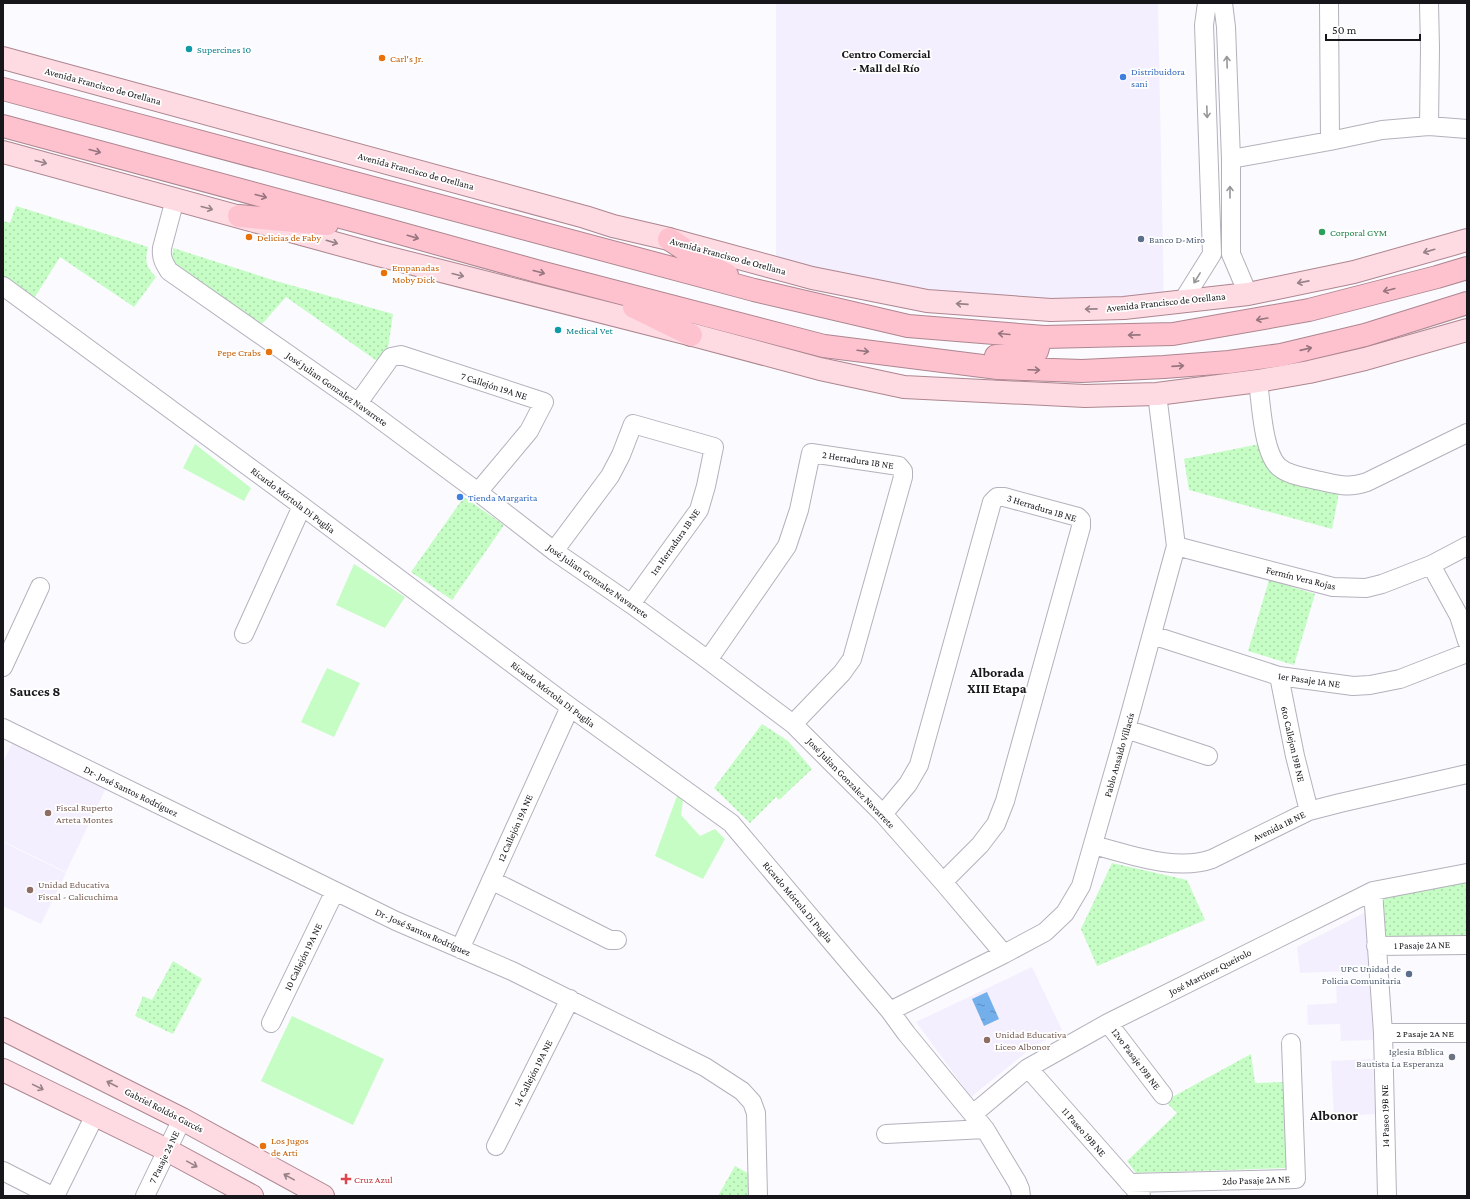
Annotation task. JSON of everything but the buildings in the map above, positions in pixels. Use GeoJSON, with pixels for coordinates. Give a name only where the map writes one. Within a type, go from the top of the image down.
{"type":"FeatureCollection","features":[{"type":"Feature","properties":{"kind":"highway"},"geometry":{"type":"LineString","coordinates":[[3,89],[754,290],[908,326],[1044,337],[1173,334],[1309,310],[1467,268]]}},
{"type":"Feature","properties":{"kind":"highway"},"geometry":{"type":"LineString","coordinates":[[3,126],[599,288],[824,346],[998,368],[1082,371],[1229,362],[1281,355],[1365,335],[1467,304]]}},
{"type":"Feature","properties":{"kind":"highway"},"geometry":{"type":"LineString","coordinates":[[239,216],[385,229]]}},
{"type":"Feature","properties":{"kind":"highway"},"geometry":{"type":"LineString","coordinates":[[669,239],[705,263],[754,290]]}},
{"type":"Feature","properties":{"kind":"highway"},"geometry":{"type":"LineString","coordinates":[[599,288],[691,335]]}},
{"type":"Feature","properties":{"kind":"highway"},"geometry":{"type":"LineString","coordinates":[[935,360],[992,355],[1016,356],[1037,351],[1039,344],[1030,336]]}},
{"type":"Feature","properties":{"kind":"main road","name":"Avenida Francisco de Orellana"},"geometry":{"type":"LineString","coordinates":[[3,58],[585,217],[613,226],[669,239],[812,278],[927,301],[1051,310],[1124,308],[1182,302],[1248,294],[1354,272],[1467,240]]}},
{"type":"Feature","properties":{"kind":"main road"},"geometry":{"type":"LineString","coordinates":[[3,152],[378,255],[820,369],[904,387],[1085,396],[1157,394],[1258,382],[1309,372],[1365,359],[1467,330]]}},
{"type":"Feature","properties":{"kind":"main road","name":"Gabriel Roldós Garcés"},"geometry":{"type":"LineString","coordinates":[[3,1029],[182,1119],[323,1196]]}},
{"type":"Feature","properties":{"kind":"main road"},"geometry":{"type":"LineString","coordinates":[[3,1070],[167,1150],[228,1191],[252,1196]]}},
{"type":"Feature","properties":{"kind":"street"},"geometry":{"type":"LineString","coordinates":[[1182,302],[1212,254],[1204,25],[1207,3]]}},
{"type":"Feature","properties":{"kind":"street"},"geometry":{"type":"LineString","coordinates":[[1223,3],[1226,26],[1231,159],[1231,254],[1248,294]]}},
{"type":"Feature","properties":{"kind":"street"},"geometry":{"type":"LineString","coordinates":[[1329,3],[1330,141]]}},
{"type":"Feature","properties":{"kind":"street"},"geometry":{"type":"LineString","coordinates":[[1428,126],[1430,48],[1429,3]]}},
{"type":"Feature","properties":{"kind":"street"},"geometry":{"type":"LineString","coordinates":[[1231,159],[1382,130],[1428,126],[1467,129]]}},
{"type":"Feature","properties":{"kind":"street","name":"José Julian Gonzalez Navarrete"},"geometry":{"type":"LineString","coordinates":[[175,199],[162,248],[164,263],[169,271],[358,403],[478,492],[554,551],[631,604],[793,724],[883,814],[1004,954]]}},
{"type":"Feature","properties":{"kind":"street"},"geometry":{"type":"LineString","coordinates":[[1212,254],[1231,254]]}},
{"type":"Feature","properties":{"kind":"street","name":"Ricardo Mórtola Di Puglia"},"geometry":{"type":"LineString","coordinates":[[3,286],[302,506],[570,707],[731,823],[890,1011],[906,1033],[985,1129],[1020,1191]]}},
{"type":"Feature","properties":{"kind":"street","name":"7 Callejón 19A NE"},"geometry":{"type":"LineString","coordinates":[[358,403],[391,357],[401,355],[544,402],[529,431],[478,492]]}},
{"type":"Feature","properties":{"kind":"street"},"geometry":{"type":"LineString","coordinates":[[1258,382],[1267,446],[1271,458],[1279,468],[1290,474],[1341,486],[1350,487],[1360,485],[1467,433]]}},
{"type":"Feature","properties":{"kind":"street","name":"Pablo Ansaldo Villacís"},"geometry":{"type":"LineString","coordinates":[[890,1011],[1004,954],[1044,932],[1065,913],[1081,886],[1176,546],[1157,394]]}},
{"type":"Feature","properties":{"kind":"street","name":"1ra Herradura 1B NE"},"geometry":{"type":"LineString","coordinates":[[554,551],[610,476],[621,455],[633,424],[714,447],[706,486],[699,510],[631,604]]}},
{"type":"Feature","properties":{"kind":"street","name":"2 Herradura 1B NE"},"geometry":{"type":"LineString","coordinates":[[708,660],[787,546],[799,510],[811,453],[899,466],[903,471],[903,477],[852,659],[842,673],[793,724]]}},
{"type":"Feature","properties":{"kind":"street","name":"3 Herradura 1B NE"},"geometry":{"type":"LineString","coordinates":[[883,814],[908,784],[920,765],[992,502],[997,498],[1004,496],[1078,517],[1081,520],[1081,527],[1005,801],[996,824],[980,845],[943,882]]}},
{"type":"Feature","properties":{"kind":"street"},"geometry":{"type":"LineString","coordinates":[[244,634],[302,506]]}},
{"type":"Feature","properties":{"kind":"street","name":"Fermín Vera Rojas"},"geometry":{"type":"LineString","coordinates":[[1176,546],[1333,587],[1349,589],[1366,588],[1382,584],[1431,565],[1467,546]]}},
{"type":"Feature","properties":{"kind":"street"},"geometry":{"type":"LineString","coordinates":[[1431,565],[1459,616],[1467,641]]}},
{"type":"Feature","properties":{"kind":"street"},"geometry":{"type":"LineString","coordinates":[[3,667],[40,587]]}},
{"type":"Feature","properties":{"kind":"street","name":"1er Pasaje 1A NE"},"geometry":{"type":"LineString","coordinates":[[1152,635],[1279,676],[1353,686],[1370,685],[1400,679],[1467,653]]}},
{"type":"Feature","properties":{"kind":"street","name":"6to Callejon 19B NE"},"geometry":{"type":"LineString","coordinates":[[1279,676],[1295,756],[1309,811]]}},
{"type":"Feature","properties":{"kind":"street","name":"12 Callejón 19A NE"},"geometry":{"type":"LineString","coordinates":[[460,949],[570,707]]}},
{"type":"Feature","properties":{"kind":"street","name":"Dr- José Santos Rodríguez"},"geometry":{"type":"LineString","coordinates":[[3,728],[396,921],[512,971],[705,1067],[742,1091],[752,1102],[756,1113],[758,1196]]}},
{"type":"Feature","properties":{"kind":"street"},"geometry":{"type":"LineString","coordinates":[[1126,729],[1208,756]]}},
{"type":"Feature","properties":{"kind":"street","name":"Avenida 1B NE"},"geometry":{"type":"LineString","coordinates":[[1093,845],[1167,863],[1196,864],[1212,859],[1309,811],[1467,774]]}},
{"type":"Feature","properties":{"kind":"street","name":"José Martínez Queirolo"},"geometry":{"type":"LineString","coordinates":[[973,1114],[1028,1068],[1108,1023],[1373,892],[1467,873]]}},
{"type":"Feature","properties":{"kind":"street"},"geometry":{"type":"LineString","coordinates":[[491,880],[610,940],[618,940]]}},
{"type":"Feature","properties":{"kind":"street","name":"10 Callejón 19A NE"},"geometry":{"type":"LineString","coordinates":[[271,1023],[335,891]]}},
{"type":"Feature","properties":{"kind":"street","name":"14 Paseo 19B NE"},"geometry":{"type":"LineString","coordinates":[[1373,892],[1383,1033],[1387,1196]]}},
{"type":"Feature","properties":{"kind":"street","name":"1 Pasaje 2A NE"},"geometry":{"type":"LineString","coordinates":[[1376,946],[1467,945]]}},
{"type":"Feature","properties":{"kind":"street","name":"14 Callejón 19A NE"},"geometry":{"type":"LineString","coordinates":[[496,1146],[570,999]]}},
{"type":"Feature","properties":{"kind":"street","name":"12vo Pasaje 19B NE"},"geometry":{"type":"LineString","coordinates":[[1108,1023],[1163,1095]]}},
{"type":"Feature","properties":{"kind":"street","name":"2 Pasaje 2A NE"},"geometry":{"type":"LineString","coordinates":[[1383,1033],[1467,1033]]}},
{"type":"Feature","properties":{"kind":"street","name":"2do Pasaje 2A NE"},"geometry":{"type":"LineString","coordinates":[[1135,1190],[1296,1179],[1291,1043]]}},
{"type":"Feature","properties":{"kind":"street","name":"11 Paseo 19B NE"},"geometry":{"type":"LineString","coordinates":[[1028,1068],[1135,1190]]}},
{"type":"Feature","properties":{"kind":"street"},"geometry":{"type":"LineString","coordinates":[[3,1171],[53,1196],[95,1115]]}},
{"type":"Feature","properties":{"kind":"street","name":"7 Pasaje 24 NE"},"geometry":{"type":"LineString","coordinates":[[145,1196],[182,1119]]}},
{"type":"Feature","properties":{"kind":"street"},"geometry":{"type":"LineString","coordinates":[[886,1134],[985,1129]]}},
{"type":"Feature","properties":{"kind":"shaded area"},"geometry":{"type":"Polygon","coordinates":[[[776,3],[1158,3],[1164,304],[960,303],[776,261],[776,3]]]}},
{"type":"Feature","properties":{"kind":"shaded area","name":"Fiscal Ruperto Arteta Montes"},"geometry":{"type":"Polygon","coordinates":[[[14,739],[107,786],[66,872],[3,841],[3,763],[14,739]]]}},
{"type":"Feature","properties":{"kind":"shaded area","name":"Unidad Educativa Fiscal - Calicuchima"},"geometry":{"type":"Polygon","coordinates":[[[3,842],[66,873],[41,924],[3,906],[3,842]]]}},
{"type":"Feature","properties":{"kind":"shaded area"},"geometry":{"type":"Polygon","coordinates":[[[1368,911],[1370,970],[1300,973],[1297,947],[1368,911]]]}},
{"type":"Feature","properties":{"kind":"shaded area","name":"Unidad Educativa Liceo Albonor"},"geometry":{"type":"Polygon","coordinates":[[[1032,967],[1062,1030],[1029,1050],[971,1097],[916,1022],[1032,967]]]}},
{"type":"Feature","properties":{"kind":"shaded area"},"geometry":{"type":"Polygon","coordinates":[[[1372,984],[1374,1040],[1341,1041],[1340,1024],[1308,1025],[1307,1005],[1337,1003],[1336,985],[1372,984]]]}},
{"type":"Feature","properties":{"kind":"shaded area"},"geometry":{"type":"Polygon","coordinates":[[[1373,1059],[1375,1114],[1334,1117],[1331,1061],[1373,1059]]]}},
{"type":"Feature","properties":{"kind":"green space"},"geometry":{"type":"Polygon","coordinates":[[[16,206],[148,247],[146,256],[147,263],[150,270],[156,277],[134,307],[60,257],[33,300],[3,276],[3,221],[10,223],[16,206]]]}},
{"type":"Feature","properties":{"kind":"green space"},"geometry":{"type":"Polygon","coordinates":[[[173,248],[276,281],[393,314],[388,348],[377,361],[286,297],[262,324],[175,265],[172,260],[173,248]]]}},
{"type":"Feature","properties":{"kind":"green space"},"geometry":{"type":"Polygon","coordinates":[[[195,444],[251,488],[244,501],[183,468],[195,444]]]}},
{"type":"Feature","properties":{"kind":"green space"},"geometry":{"type":"Polygon","coordinates":[[[1260,444],[1264,457],[1340,488],[1332,529],[1189,490],[1184,459],[1260,444]]]}},
{"type":"Feature","properties":{"kind":"green space"},"geometry":{"type":"Polygon","coordinates":[[[464,497],[504,525],[452,600],[411,572],[464,497]]]}},
{"type":"Feature","properties":{"kind":"green space"},"geometry":{"type":"Polygon","coordinates":[[[354,564],[405,597],[385,628],[336,605],[354,564]]]}},
{"type":"Feature","properties":{"kind":"green space"},"geometry":{"type":"Polygon","coordinates":[[[1269,580],[1315,594],[1294,665],[1248,651],[1269,580]]]}},
{"type":"Feature","properties":{"kind":"green space"},"geometry":{"type":"Polygon","coordinates":[[[327,668],[360,683],[334,737],[301,722],[327,668]]]}},
{"type":"Feature","properties":{"kind":"green space"},"geometry":{"type":"Polygon","coordinates":[[[762,724],[788,741],[812,769],[779,800],[776,797],[750,823],[714,788],[762,724]]]}},
{"type":"Feature","properties":{"kind":"green space"},"geometry":{"type":"Polygon","coordinates":[[[677,796],[683,801],[681,815],[700,836],[715,829],[725,839],[703,879],[655,856],[677,796]]]}},
{"type":"Feature","properties":{"kind":"green space"},"geometry":{"type":"Polygon","coordinates":[[[1112,863],[1187,880],[1205,920],[1097,966],[1081,929],[1112,863]]]}},
{"type":"Feature","properties":{"kind":"green space"},"geometry":{"type":"Polygon","coordinates":[[[1467,877],[1467,940],[1386,941],[1383,894],[1467,877]]]}},
{"type":"Feature","properties":{"kind":"green space"},"geometry":{"type":"Polygon","coordinates":[[[173,961],[202,979],[173,1034],[135,1016],[143,996],[152,1000],[173,961]]]}},
{"type":"Feature","properties":{"kind":"green space"},"geometry":{"type":"Polygon","coordinates":[[[292,1016],[384,1059],[353,1125],[261,1081],[292,1016]]]}},
{"type":"Feature","properties":{"kind":"green space"},"geometry":{"type":"Polygon","coordinates":[[[1251,1054],[1255,1083],[1284,1082],[1289,1168],[1136,1173],[1127,1161],[1177,1113],[1165,1101],[1251,1054]]]}},
{"type":"Feature","properties":{"kind":"green space"},"geometry":{"type":"Polygon","coordinates":[[[735,1166],[753,1176],[753,1196],[718,1196],[735,1166]]]}},
{"type":"Feature","properties":{"kind":"water"},"geometry":{"type":"Polygon","coordinates":[[[987,992],[999,1019],[984,1026],[972,999],[987,992]]]}},
{"type":"Feature","properties":{"kind":"place","name":"Supercines 10"},"geometry":{"type":"Point","coordinates":[189,49]}},
{"type":"Feature","properties":{"kind":"place","name":"Carl's Jr."},"geometry":{"type":"Point","coordinates":[382,58]}},
{"type":"Feature","properties":{"kind":"place","name":"Distribuidora sani"},"geometry":{"type":"Point","coordinates":[1123,77]}},
{"type":"Feature","properties":{"kind":"place","name":"Corporal GYM"},"geometry":{"type":"Point","coordinates":[1322,232]}},
{"type":"Feature","properties":{"kind":"place","name":"Delicias de Faby"},"geometry":{"type":"Point","coordinates":[249,237]}},
{"type":"Feature","properties":{"kind":"place","name":"Banco D-Miro"},"geometry":{"type":"Point","coordinates":[1141,239]}},
{"type":"Feature","properties":{"kind":"place","name":"Empanadas Moby Dick"},"geometry":{"type":"Point","coordinates":[384,273]}},
{"type":"Feature","properties":{"kind":"place","name":"Medical Vet"},"geometry":{"type":"Point","coordinates":[558,330]}},
{"type":"Feature","properties":{"kind":"place","name":"Pepe Crabs"},"geometry":{"type":"Point","coordinates":[269,352]}},
{"type":"Feature","properties":{"kind":"place","name":"Tienda Margarita"},"geometry":{"type":"Point","coordinates":[460,497]}},
{"type":"Feature","properties":{"kind":"place","name":"Fiscal Ruperto Arteta Montes"},"geometry":{"type":"Point","coordinates":[48,813]}},
{"type":"Feature","properties":{"kind":"place","name":"Unidad Educativa Fiscal - Calicuchima"},"geometry":{"type":"Point","coordinates":[30,890]}},
{"type":"Feature","properties":{"kind":"place","name":"UPC Unidad de Policia Comunitaria"},"geometry":{"type":"Point","coordinates":[1409,974]}},
{"type":"Feature","properties":{"kind":"place","name":"Unidad Educativa Liceo Albonor"},"geometry":{"type":"Point","coordinates":[987,1040]}},
{"type":"Feature","properties":{"kind":"place","name":"Iglesia Bíblica Bautista La Esperanza"},"geometry":{"type":"Point","coordinates":[1452,1057]}},
{"type":"Feature","properties":{"kind":"place","name":"Los Jugos de Arti"},"geometry":{"type":"Point","coordinates":[263,1146]}},
{"type":"Feature","properties":{"kind":"place","name":"Cruz Azul"},"geometry":{"type":"Point","coordinates":[346,1179]}},
{"type":"Feature","properties":{"kind":"district","name":"Centro Comercial - Mall del Río"},"geometry":{"type":"Point","coordinates":[886,61]}},
{"type":"Feature","properties":{"kind":"district","name":"Alborada XIII Etapa"},"geometry":{"type":"Point","coordinates":[997,680]}},
{"type":"Feature","properties":{"kind":"district","name":"Sauces 8"},"geometry":{"type":"Point","coordinates":[35,691]}},
{"type":"Feature","properties":{"kind":"district","name":"Albonor"},"geometry":{"type":"Point","coordinates":[1334,1115]}}]}
